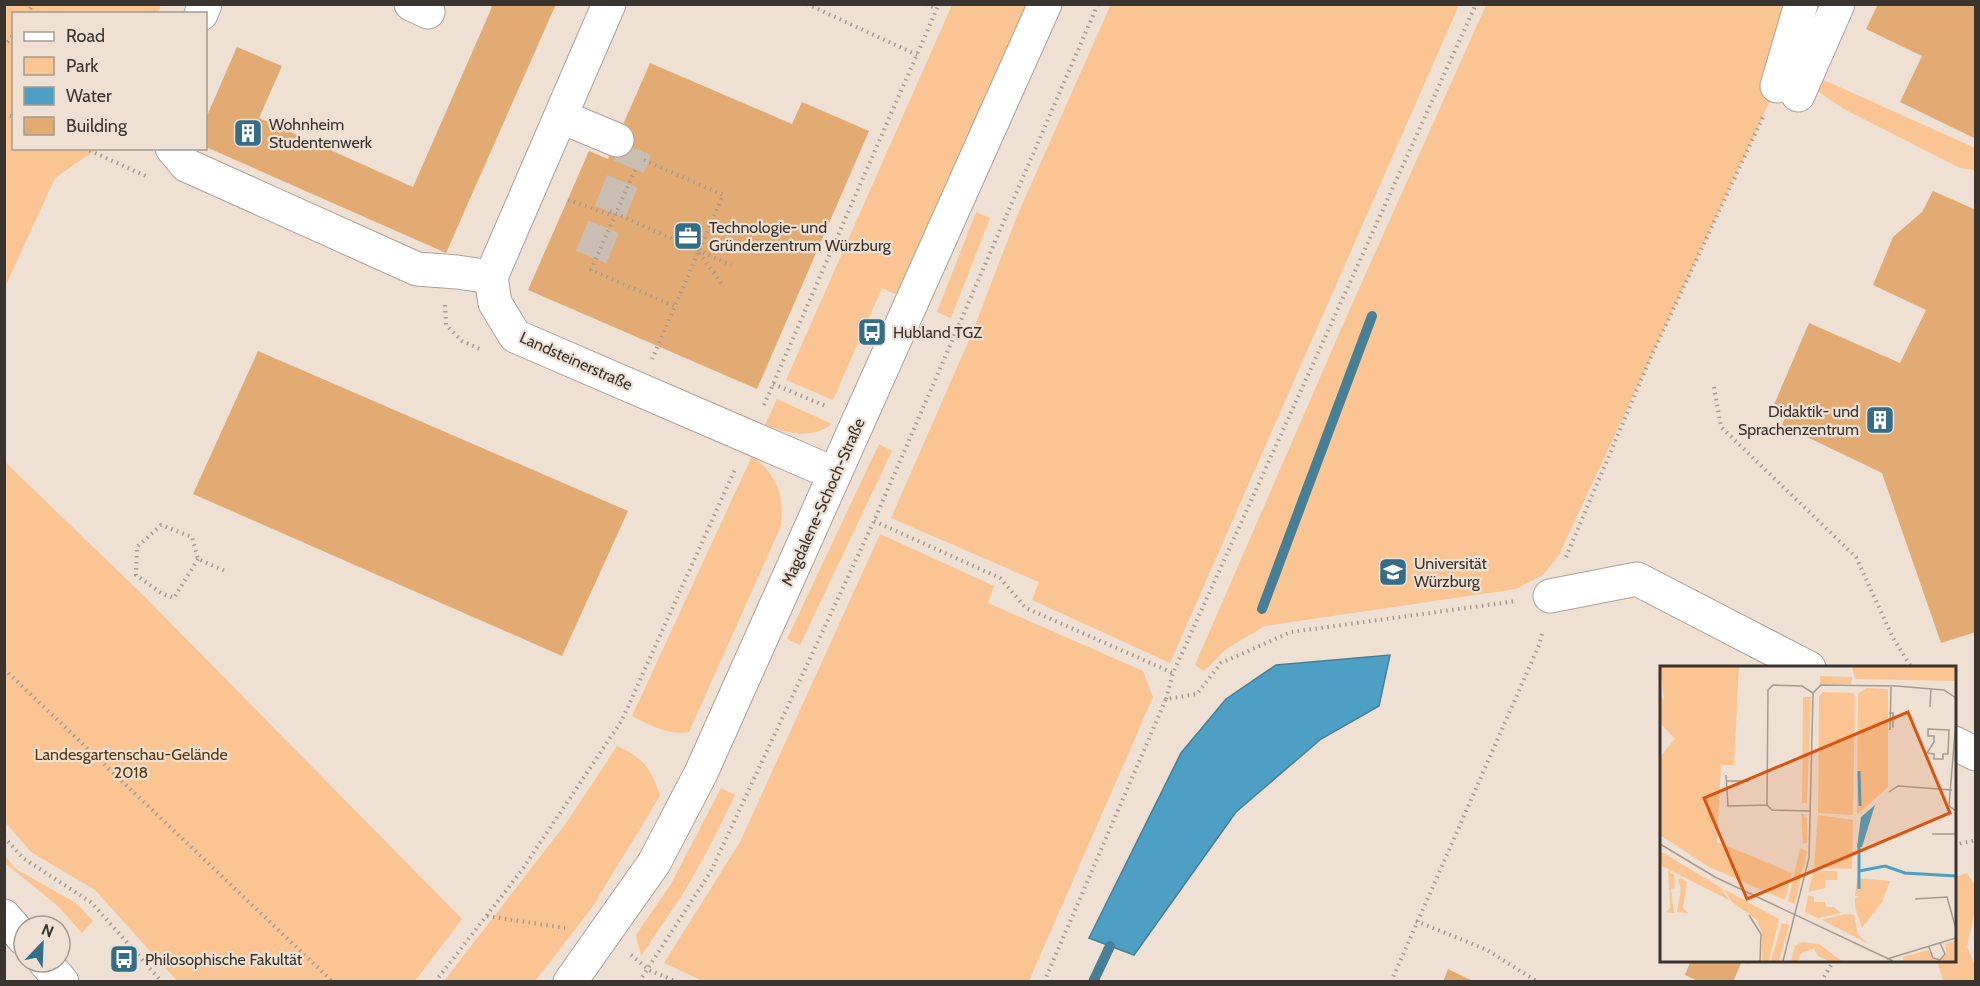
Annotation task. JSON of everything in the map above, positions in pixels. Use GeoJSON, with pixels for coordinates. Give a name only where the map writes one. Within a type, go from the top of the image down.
{"type":"FeatureCollection","features":[{"type":"Feature","properties":{"kind":"street"},"geometry":{"type":"LineString","coordinates":[[174,150],[186,165],[417,269],[491,277],[609,4]]}},
{"type":"Feature","properties":{"kind":"street","name":"Magdalene-Schoch-Straße"},"geometry":{"type":"LineString","coordinates":[[570,981],[654,863],[701,773],[1045,4]]}},
{"type":"Feature","properties":{"kind":"street"},"geometry":{"type":"LineString","coordinates":[[1788,91],[1801,4]]}},
{"type":"Feature","properties":{"kind":"street"},"geometry":{"type":"LineString","coordinates":[[1788,91],[1838,4]]}},
{"type":"Feature","properties":{"kind":"street"},"geometry":{"type":"LineString","coordinates":[[562,117],[628,149]]}},
{"type":"Feature","properties":{"kind":"street","name":"Landsteinerstraße"},"geometry":{"type":"LineString","coordinates":[[491,277],[495,303],[515,336],[835,474]]}},
{"type":"Feature","properties":{"kind":"street"},"geometry":{"type":"LineString","coordinates":[[1550,596],[1637,579],[1805,666]]}},
{"type":"Feature","properties":{"kind":"street"},"geometry":{"type":"LineString","coordinates":[[1956,744],[1976,754]]}},
{"type":"Feature","properties":{"kind":"path"},"geometry":{"type":"LineString","coordinates":[[807,4],[917,55]]}},
{"type":"Feature","properties":{"kind":"path"},"geometry":{"type":"LineString","coordinates":[[435,981],[522,870],[622,720],[750,436],[938,7],[926,4]]}},
{"type":"Feature","properties":{"kind":"path"},"geometry":{"type":"LineString","coordinates":[[639,981],[711,872],[874,521],[1098,4]]}},
{"type":"Feature","properties":{"kind":"path"},"geometry":{"type":"LineString","coordinates":[[1044,981],[1166,699],[1173,673],[1476,4]]}},
{"type":"Feature","properties":{"kind":"path"},"geometry":{"type":"LineString","coordinates":[[1391,981],[1539,645],[1550,596],[1650,359],[1788,91]]}},
{"type":"Feature","properties":{"kind":"path"},"geometry":{"type":"LineString","coordinates":[[628,149],[723,195],[662,335]]}},
{"type":"Feature","properties":{"kind":"path"},"geometry":{"type":"LineString","coordinates":[[636,168],[591,270],[674,306]]}},
{"type":"Feature","properties":{"kind":"path"},"geometry":{"type":"LineString","coordinates":[[568,200],[615,216]]}},
{"type":"Feature","properties":{"kind":"path"},"geometry":{"type":"LineString","coordinates":[[610,212],[731,265]]}},
{"type":"Feature","properties":{"kind":"path"},"geometry":{"type":"LineString","coordinates":[[698,252],[722,284]]}},
{"type":"Feature","properties":{"kind":"path"},"geometry":{"type":"LineString","coordinates":[[456,272],[445,298],[446,325],[462,341],[483,351]]}},
{"type":"Feature","properties":{"kind":"path"},"geometry":{"type":"LineString","coordinates":[[773,384],[859,420]]}},
{"type":"Feature","properties":{"kind":"path"},"geometry":{"type":"LineString","coordinates":[[1714,387],[1720,427],[1856,557],[1893,638],[1911,666]]}},
{"type":"Feature","properties":{"kind":"path"},"geometry":{"type":"LineString","coordinates":[[874,521],[1000,578],[1026,608],[1173,673]]}},
{"type":"Feature","properties":{"kind":"path"},"geometry":{"type":"LineString","coordinates":[[161,525],[192,537],[198,559],[174,598],[161,593],[136,575],[137,547],[161,525]]}},
{"type":"Feature","properties":{"kind":"path"},"geometry":{"type":"LineString","coordinates":[[198,559],[225,571]]}},
{"type":"Feature","properties":{"kind":"path"},"geometry":{"type":"LineString","coordinates":[[1166,699],[1197,694],[1221,663],[1291,632],[1550,596]]}},
{"type":"Feature","properties":{"kind":"path"},"geometry":{"type":"LineString","coordinates":[[4,669],[333,981]]}},
{"type":"Feature","properties":{"kind":"path"},"geometry":{"type":"LineString","coordinates":[[4,837],[23,858],[92,903],[162,981]]}},
{"type":"Feature","properties":{"kind":"path"},"geometry":{"type":"LineString","coordinates":[[1956,845],[1976,840]]}},
{"type":"Feature","properties":{"kind":"path"},"geometry":{"type":"LineString","coordinates":[[486,916],[604,934],[648,970],[677,981]]}},
{"type":"Feature","properties":{"kind":"path"},"geometry":{"type":"LineString","coordinates":[[1416,921],[1487,950],[1538,981]]}},
{"type":"Feature","properties":{"kind":"path"},"geometry":{"type":"LineString","coordinates":[[1821,981],[1833,962]]}},
{"type":"Feature","properties":{"kind":"green space"},"geometry":{"type":"Polygon","coordinates":[[[5,4],[161,5],[158,12],[12,12],[12,150],[96,150],[55,178],[5,287],[5,4]]]}},
{"type":"Feature","properties":{"kind":"green space"},"geometry":{"type":"Polygon","coordinates":[[[1111,4],[1459,5],[1170,663],[1032,600],[1039,582],[891,518],[973,331],[1017,216],[1111,4]]]}},
{"type":"Feature","properties":{"kind":"green space"},"geometry":{"type":"Polygon","coordinates":[[[952,5],[1026,5],[897,295],[882,288],[833,400],[786,380],[952,5]]]}},
{"type":"Feature","properties":{"kind":"green space"},"geometry":{"type":"Polygon","coordinates":[[[1486,5],[1789,5],[1777,86],[1559,555],[1543,575],[1516,589],[1265,626],[1226,649],[1204,671],[1195,665],[1345,320],[1486,5]]]}},
{"type":"Feature","properties":{"kind":"green space"},"geometry":{"type":"Polygon","coordinates":[[[1815,76],[1975,148],[1975,170],[1960,168],[1844,109],[1811,87],[1815,76]]]}},
{"type":"Feature","properties":{"kind":"green space"},"geometry":{"type":"Polygon","coordinates":[[[976,212],[990,218],[951,318],[937,312],[976,212]]]}},
{"type":"Feature","properties":{"kind":"green space"},"geometry":{"type":"Polygon","coordinates":[[[777,399],[832,424],[815,432],[799,434],[765,425],[777,399]]]}},
{"type":"Feature","properties":{"kind":"green space"},"geometry":{"type":"Polygon","coordinates":[[[879,444],[892,451],[800,645],[787,639],[879,444]]]}},
{"type":"Feature","properties":{"kind":"green space"},"geometry":{"type":"Polygon","coordinates":[[[752,456],[768,471],[777,487],[781,505],[781,526],[689,732],[660,729],[632,716],[752,456]]]}},
{"type":"Feature","properties":{"kind":"green space","name":"Landesgartenschau-Gelände 2018"},"geometry":{"type":"Polygon","coordinates":[[[5,462],[144,596],[462,919],[415,981],[177,981],[95,890],[31,852],[5,822],[5,462]]]}},
{"type":"Feature","properties":{"kind":"green space"},"geometry":{"type":"Polygon","coordinates":[[[880,534],[994,586],[988,603],[1143,671],[1153,697],[1029,981],[705,982],[664,963],[740,842],[880,534]]]}},
{"type":"Feature","properties":{"kind":"green space"},"geometry":{"type":"Polygon","coordinates":[[[617,746],[634,755],[645,765],[650,771],[660,796],[591,909],[535,981],[444,981],[567,822],[617,746]]]}},
{"type":"Feature","properties":{"kind":"green space"},"geometry":{"type":"Polygon","coordinates":[[[721,788],[735,795],[684,892],[641,956],[636,935],[671,884],[721,788]]]}},
{"type":"Feature","properties":{"kind":"green space"},"geometry":{"type":"Polygon","coordinates":[[[5,856],[16,869],[76,903],[93,921],[82,933],[72,922],[72,914],[65,914],[5,863],[5,856]]]}},
{"type":"Feature","properties":{"kind":"green space"},"geometry":{"type":"Polygon","coordinates":[[[1967,873],[1975,886],[1975,910],[1967,947],[1975,965],[1975,981],[1943,981],[1937,962],[1956,962],[1956,877],[1967,873]]]}},
{"type":"Feature","properties":{"kind":"water"},"geometry":{"type":"Polygon","coordinates":[[[1390,655],[1379,706],[1321,739],[1236,812],[1134,955],[1089,938],[1181,753],[1226,699],[1276,665],[1390,655]]]}},
{"type":"Feature","properties":{"kind":"building","name":"Wohnheim Studentenwerk"},"geometry":{"type":"Polygon","coordinates":[[[488,4],[556,4],[446,253],[207,147],[207,116],[237,47],[282,66],[259,118],[413,187],[492,7],[488,4]]]}},
{"type":"Feature","properties":{"kind":"building"},"geometry":{"type":"Polygon","coordinates":[[[1878,4],[1976,4],[1976,139],[1900,102],[1922,56],[1866,29],[1878,4]]]}},
{"type":"Feature","properties":{"kind":"building","name":"Technologie- und Gründerzentrum Würzburg"},"geometry":{"type":"Polygon","coordinates":[[[650,63],[792,124],[802,102],[869,131],[757,389],[528,290],[589,151],[608,159],[650,63]]]}},
{"type":"Feature","properties":{"kind":"building","name":"Didaktik- und Sprachenzentrum"},"geometry":{"type":"Polygon","coordinates":[[[1933,191],[1974,209],[1976,205],[1976,632],[1941,643],[1882,473],[1782,425],[1786,415],[1773,407],[1809,323],[1900,363],[1926,310],[1873,285],[1893,237],[1922,212],[1933,191]]]}},
{"type":"Feature","properties":{"kind":"building"},"geometry":{"type":"Polygon","coordinates":[[[258,351],[628,511],[562,656],[193,494],[258,351]]]}},
{"type":"Feature","properties":{"kind":"building"},"geometry":{"type":"Polygon","coordinates":[[[1690,962],[1742,962],[1733,982],[1700,982],[1685,975],[1690,962]]]}},
{"type":"Feature","properties":{"kind":"building"},"geometry":{"type":"Polygon","coordinates":[[[1448,969],[1475,982],[1443,982],[1448,969]]]}},
{"type":"Feature","properties":{"kind":"waterway"},"geometry":{"type":"LineString","coordinates":[[1262,609],[1372,316]]}},
{"type":"Feature","properties":{"kind":"waterway"},"geometry":{"type":"LineString","coordinates":[[1093,982],[1110,946]]}},
{"type":"Feature","properties":{"kind":"tunnel"},"geometry":{"type":"LineString","coordinates":[[591,257],[636,149]]}},
{"type":"Feature","properties":{"kind":"place","name":"Wohnheim Studentenwerk"},"geometry":{"type":"Point","coordinates":[248,133]}},
{"type":"Feature","properties":{"kind":"place","name":"Technologie- und Gründerzentrum Würzburg"},"geometry":{"type":"Point","coordinates":[688,236]}},
{"type":"Feature","properties":{"kind":"place","name":"Hubland TGZ"},"geometry":{"type":"Point","coordinates":[872,332]}},
{"type":"Feature","properties":{"kind":"place","name":"Didaktik- und Sprachenzentrum"},"geometry":{"type":"Point","coordinates":[1880,420]}},
{"type":"Feature","properties":{"kind":"place","name":"Universität Würzburg"},"geometry":{"type":"Point","coordinates":[1393,572]}},
{"type":"Feature","properties":{"kind":"place","name":"Philosophische Fakultät"},"geometry":{"type":"Point","coordinates":[124,959]}}]}
